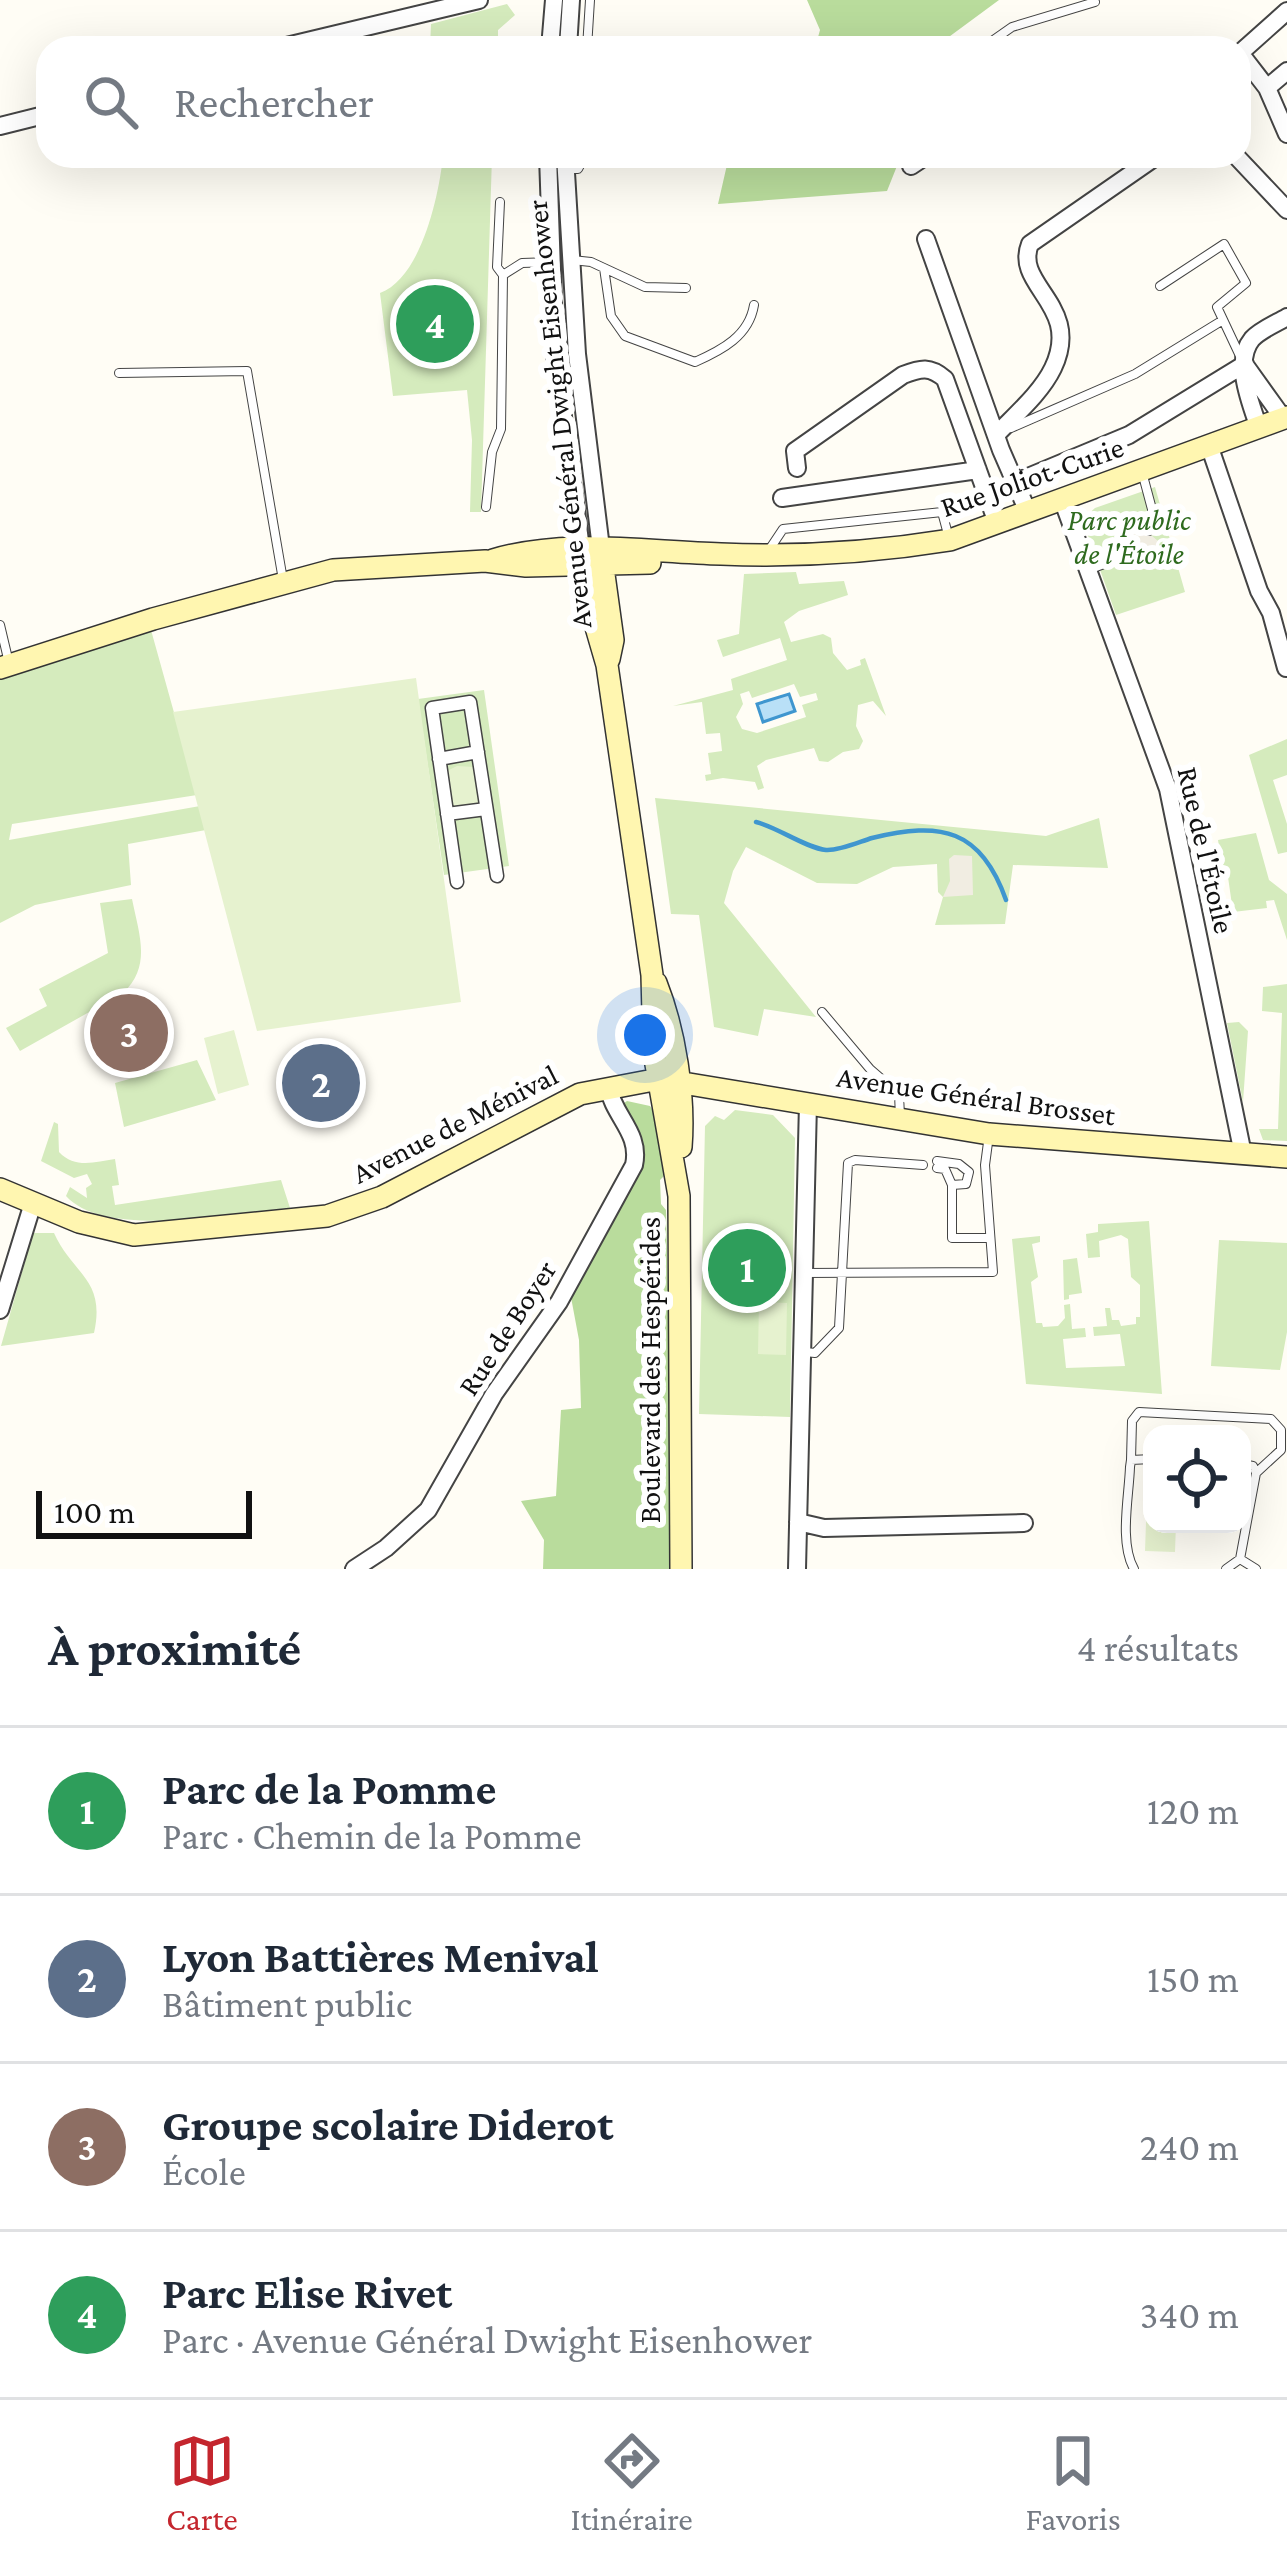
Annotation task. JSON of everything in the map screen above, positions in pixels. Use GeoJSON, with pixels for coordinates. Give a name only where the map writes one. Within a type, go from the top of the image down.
{"type":"FeatureCollection","features":[{"type":"Feature","properties":{"kind":"main road","name":"Rue Joliot-Curie"},"geometry":{"type":"LineString","coordinates":[[592,557],[696,550],[766,554],[908,547],[950,540],[1285,418]]}},
{"type":"Feature","properties":{"kind":"main road","name":"Rue Joliot-Curie"},"geometry":{"type":"LineString","coordinates":[[5,666],[333,570],[493,560],[521,552],[642,563],[697,561],[715,554]]}},
{"type":"Feature","properties":{"kind":"main road","name":"Avenue Général Dwight Eisenhower"},"geometry":{"type":"LineString","coordinates":[[592,557],[613,640],[607,665]]}},
{"type":"Feature","properties":{"kind":"main road","name":"Avenue Général Dwight Eisenhower"},"geometry":{"type":"LineString","coordinates":[[592,557],[652,975],[650,1008],[668,1081]]}},
{"type":"Feature","properties":{"kind":"main road"},"geometry":{"type":"LineString","coordinates":[[610,622],[615,590],[627,572],[642,563]]}},
{"type":"Feature","properties":{"kind":"main road","name":"Avenue Général Brosset"},"geometry":{"type":"LineString","coordinates":[[668,1081],[989,1134],[1287,1157]]}},
{"type":"Feature","properties":{"kind":"main road","name":"Avenue de Ménival"},"geometry":{"type":"LineString","coordinates":[[0,1190],[103,1230],[134,1235],[327,1216],[382,1197],[546,1109],[608,1087],[668,1081]]}},
{"type":"Feature","properties":{"kind":"main road","name":"Boulevard des Hespérides"},"geometry":{"type":"LineString","coordinates":[[668,1081],[682,1141],[676,1171]]}},
{"type":"Feature","properties":{"kind":"main road","name":"Boulevard des Hespérides"},"geometry":{"type":"LineString","coordinates":[[668,1081],[680,1235],[681,1569]]}},
{"type":"Feature","properties":{"kind":"main road"},"geometry":{"type":"LineString","coordinates":[[682,1141],[697,1109],[740,1094]]}},
{"type":"Feature","properties":{"kind":"street"},"geometry":{"type":"LineString","coordinates":[[328,36],[478,0]]}},
{"type":"Feature","properties":{"kind":"street"},"geometry":{"type":"LineString","coordinates":[[554,0],[564,36]]}},
{"type":"Feature","properties":{"kind":"street"},"geometry":{"type":"LineString","coordinates":[[554,36],[571,0]]}},
{"type":"Feature","properties":{"kind":"street"},"geometry":{"type":"LineString","coordinates":[[1251,42],[1287,11]]}},
{"type":"Feature","properties":{"kind":"street"},"geometry":{"type":"LineString","coordinates":[[1251,67],[1267,88],[1287,134]]}},
{"type":"Feature","properties":{"kind":"street"},"geometry":{"type":"LineString","coordinates":[[1267,88],[1287,71]]}},
{"type":"Feature","properties":{"kind":"street"},"geometry":{"type":"LineString","coordinates":[[0,127],[36,117]]}},
{"type":"Feature","properties":{"kind":"street","name":"Avenue Général Dwight Eisenhower"},"geometry":{"type":"LineString","coordinates":[[556,168],[549,262],[562,416],[592,557]]}},
{"type":"Feature","properties":{"kind":"street","name":"Avenue Général Dwight Eisenhower"},"geometry":{"type":"LineString","coordinates":[[557,168],[570,260],[592,557]]}},
{"type":"Feature","properties":{"kind":"street"},"geometry":{"type":"LineString","coordinates":[[996,435],[1052,370],[1061,343],[1060,320],[1029,273],[1026,253],[1030,244],[1140,168]]}},
{"type":"Feature","properties":{"kind":"street"},"geometry":{"type":"LineString","coordinates":[[1247,168],[1287,210]]}},
{"type":"Feature","properties":{"kind":"street"},"geometry":{"type":"LineString","coordinates":[[926,239],[1028,512]]}},
{"type":"Feature","properties":{"kind":"street"},"geometry":{"type":"LineString","coordinates":[[1259,428],[1246,392],[1245,364],[1253,338],[1287,317]]}},
{"type":"Feature","properties":{"kind":"street"},"geometry":{"type":"LineString","coordinates":[[1016,482],[1129,435],[1245,364]]}},
{"type":"Feature","properties":{"kind":"street"},"geometry":{"type":"LineString","coordinates":[[1245,364],[1285,418]]}},
{"type":"Feature","properties":{"kind":"street"},"geometry":{"type":"LineString","coordinates":[[797,468],[794,451],[904,375],[920,368],[934,370],[945,379],[997,523]]}},
{"type":"Feature","properties":{"kind":"street"},"geometry":{"type":"LineString","coordinates":[[1210,446],[1259,591],[1271,613],[1286,668]]}},
{"type":"Feature","properties":{"kind":"street"},"geometry":{"type":"LineString","coordinates":[[782,498],[978,470]]}},
{"type":"Feature","properties":{"kind":"street","name":"Rue de l'Étoile"},"geometry":{"type":"LineString","coordinates":[[1062,500],[1168,789],[1243,1154]]}},
{"type":"Feature","properties":{"kind":"street"},"geometry":{"type":"LineString","coordinates":[[457,882],[432,709],[470,702],[497,876]]}},
{"type":"Feature","properties":{"kind":"street"},"geometry":{"type":"LineString","coordinates":[[439,759],[478,752]]}},
{"type":"Feature","properties":{"kind":"street"},"geometry":{"type":"LineString","coordinates":[[447,814],[486,809]]}},
{"type":"Feature","properties":{"kind":"street","name":"Rue de Boyer"},"geometry":{"type":"LineString","coordinates":[[354,1569],[419,1520],[440,1491],[494,1394],[559,1302],[634,1165],[634,1140],[615,1111],[608,1087]]}},
{"type":"Feature","properties":{"kind":"street"},"geometry":{"type":"LineString","coordinates":[[797,1569],[808,1103]]}},
{"type":"Feature","properties":{"kind":"street"},"geometry":{"type":"LineString","coordinates":[[0,1310],[33,1203]]}},
{"type":"Feature","properties":{"kind":"street"},"geometry":{"type":"LineString","coordinates":[[798,1522],[824,1528],[1024,1523]]}},
{"type":"Feature","properties":{"kind":"lane"},"geometry":{"type":"LineString","coordinates":[[588,36],[590,0]]}},
{"type":"Feature","properties":{"kind":"lane"},"geometry":{"type":"LineString","coordinates":[[999,36],[1012,27],[1095,2]]}},
{"type":"Feature","properties":{"kind":"lane"},"geometry":{"type":"LineString","coordinates":[[560,21],[588,26]]}},
{"type":"Feature","properties":{"kind":"lane"},"geometry":{"type":"LineString","coordinates":[[486,507],[492,452],[501,429],[503,275],[496,267],[500,202]]}},
{"type":"Feature","properties":{"kind":"lane"},"geometry":{"type":"LineString","coordinates":[[1160,286],[1224,244],[1246,283],[1217,307],[1245,364]]}},
{"type":"Feature","properties":{"kind":"lane"},"geometry":{"type":"LineString","coordinates":[[503,275],[521,263],[570,260],[604,267],[645,287],[686,288]]}},
{"type":"Feature","properties":{"kind":"lane"},"geometry":{"type":"LineString","coordinates":[[604,267],[611,316],[625,336],[695,362],[721,351],[740,335],[754,305]]}},
{"type":"Feature","properties":{"kind":"lane"},"geometry":{"type":"LineString","coordinates":[[996,435],[1135,374],[1223,320]]}},
{"type":"Feature","properties":{"kind":"lane"},"geometry":{"type":"LineString","coordinates":[[119,373],[247,370],[283,581]]}},
{"type":"Feature","properties":{"kind":"lane"},"geometry":{"type":"LineString","coordinates":[[1142,471],[1153,513],[1149,531]]}},
{"type":"Feature","properties":{"kind":"lane"},"geometry":{"type":"LineString","coordinates":[[1087,571],[1112,561],[1127,548]]}},
{"type":"Feature","properties":{"kind":"lane"},"geometry":{"type":"LineString","coordinates":[[0,625],[5,666]]}},
{"type":"Feature","properties":{"kind":"lane"},"geometry":{"type":"LineString","coordinates":[[822,1012],[870,1069],[899,1094],[899,1119]]}},
{"type":"Feature","properties":{"kind":"lane"},"geometry":{"type":"LineString","coordinates":[[804,1273],[994,1272],[985,1166],[989,1134]]}},
{"type":"Feature","properties":{"kind":"lane"},"geometry":{"type":"LineString","coordinates":[[802,1352],[815,1353],[839,1328],[844,1170],[855,1160],[923,1165]]}},
{"type":"Feature","properties":{"kind":"lane"},"geometry":{"type":"LineString","coordinates":[[952,1183],[966,1184],[969,1172],[958,1164],[937,1164],[952,1183],[952,1238],[990,1238]]}},
{"type":"Feature","properties":{"kind":"lane"},"geometry":{"type":"LineString","coordinates":[[1133,1569],[1127,1536],[1132,1420],[1139,1412],[1271,1419],[1281,1430],[1281,1450],[1256,1473]]}},
{"type":"Feature","properties":{"kind":"lane"},"geometry":{"type":"LineString","coordinates":[[1131,1460],[1143,1459]]}},
{"type":"Feature","properties":{"kind":"lane"},"geometry":{"type":"LineString","coordinates":[[1226,1569],[1240,1559],[1256,1473],[1251,1466]]}},
{"type":"Feature","properties":{"kind":"lane"},"geometry":{"type":"LineString","coordinates":[[1240,1559],[1256,1569]]}},
{"type":"Feature","properties":{"kind":"green space"},"geometry":{"type":"Polygon","coordinates":[[[807,0],[999,0],[950,36],[818,36],[807,0]]]}},
{"type":"Feature","properties":{"kind":"green space"},"geometry":{"type":"Polygon","coordinates":[[[507,4],[515,15],[498,30],[498,36],[430,36],[431,24],[507,4]]]}},
{"type":"Feature","properties":{"kind":"green space"},"geometry":{"type":"Polygon","coordinates":[[[441,168],[492,168],[481,512],[470,512],[472,440],[467,390],[393,396],[380,293],[407,271],[417,254],[441,168]]]}},
{"type":"Feature","properties":{"kind":"green space"},"geometry":{"type":"Polygon","coordinates":[[[726,168],[896,168],[887,191],[718,204],[726,168]]]}},
{"type":"Feature","properties":{"kind":"green space","name":"Parc public de l'Étoile"},"geometry":{"type":"Polygon","coordinates":[[[1155,487],[1185,592],[1116,615],[1085,517],[1095,508],[1155,487]]]}},
{"type":"Feature","properties":{"kind":"green space"},"geometry":{"type":"Polygon","coordinates":[[[796,572],[799,584],[844,581],[848,595],[799,611],[784,622],[791,642],[823,634],[831,638],[833,653],[847,670],[861,665],[865,658],[886,716],[873,701],[858,705],[856,726],[863,741],[859,749],[828,762],[819,761],[814,748],[766,760],[757,766],[764,788],[758,790],[755,782],[706,781],[705,775],[711,774],[708,753],[722,751],[720,733],[706,734],[702,702],[673,706],[733,690],[731,679],[787,660],[780,638],[723,657],[717,640],[739,634],[744,574],[796,572]],[[794,684],[752,698],[749,691],[740,694],[743,704],[736,717],[742,729],[757,733],[806,717],[802,705],[818,700],[816,693],[800,697],[794,684]]]}},
{"type":"Feature","properties":{"kind":"green space"},"geometry":{"type":"Polygon","coordinates":[[[151,630],[197,795],[12,824],[9,840],[200,806],[206,830],[128,844],[131,885],[35,905],[0,923],[0,679],[151,630]]]}},
{"type":"Feature","properties":{"kind":"green space"},"geometry":{"type":"Polygon","coordinates":[[[416,678],[461,1002],[257,1031],[173,712],[416,678]]]}},
{"type":"Feature","properties":{"kind":"green space"},"geometry":{"type":"Polygon","coordinates":[[[484,690],[509,866],[444,875],[418,699],[484,690]]]}},
{"type":"Feature","properties":{"kind":"green space"},"geometry":{"type":"Polygon","coordinates":[[[1287,739],[1287,775],[1273,780],[1287,824],[1287,852],[1278,854],[1249,755],[1287,739]]]}},
{"type":"Feature","properties":{"kind":"green space"},"geometry":{"type":"Polygon","coordinates":[[[474,767],[479,805],[452,808],[447,771],[474,767]]]}},
{"type":"Feature","properties":{"kind":"green space"},"geometry":{"type":"Polygon","coordinates":[[[655,798],[1046,836],[1099,818],[1108,868],[1013,865],[1005,924],[935,925],[943,897],[938,892],[937,864],[893,867],[857,884],[817,883],[746,847],[724,903],[816,1017],[764,1009],[758,1036],[714,1027],[699,915],[671,914],[655,798]]]}},
{"type":"Feature","properties":{"kind":"green space"},"geometry":{"type":"Polygon","coordinates":[[[1256,833],[1269,880],[1287,894],[1287,940],[1274,900],[1266,901],[1267,908],[1233,912],[1228,877],[1217,878],[1212,855],[1220,853],[1218,840],[1256,833]]]}},
{"type":"Feature","properties":{"kind":"green space"},"geometry":{"type":"Polygon","coordinates":[[[132,899],[141,949],[132,983],[123,993],[20,1051],[6,1028],[47,1006],[39,989],[108,953],[100,903],[132,899]]]}},
{"type":"Feature","properties":{"kind":"green space"},"geometry":{"type":"Polygon","coordinates":[[[1287,984],[1287,1141],[1263,1140],[1259,1129],[1278,1129],[1282,1013],[1262,1011],[1263,987],[1287,984]]]}},
{"type":"Feature","properties":{"kind":"green space"},"geometry":{"type":"Polygon","coordinates":[[[1239,1022],[1248,1031],[1243,1102],[1227,1023],[1239,1022]]]}},
{"type":"Feature","properties":{"kind":"green space"},"geometry":{"type":"Polygon","coordinates":[[[234,1030],[249,1085],[218,1094],[204,1038],[234,1030]]]}},
{"type":"Feature","properties":{"kind":"green space"},"geometry":{"type":"Polygon","coordinates":[[[197,1060],[216,1100],[124,1127],[115,1083],[197,1060]]]}},
{"type":"Feature","properties":{"kind":"green space"},"geometry":{"type":"Polygon","coordinates":[[[627,1101],[650,1106],[660,1121],[675,1569],[543,1569],[544,1540],[521,1501],[556,1496],[561,1410],[581,1408],[579,1340],[570,1292],[643,1158],[636,1130],[620,1106],[627,1101]]]}},
{"type":"Feature","properties":{"kind":"green space"},"geometry":{"type":"Polygon","coordinates":[[[735,1110],[773,1115],[795,1138],[790,1417],[699,1414],[705,1126],[715,1116],[724,1120],[735,1110]]]}},
{"type":"Feature","properties":{"kind":"green space"},"geometry":{"type":"Polygon","coordinates":[[[54,1122],[58,1124],[59,1152],[65,1157],[86,1163],[115,1159],[119,1185],[112,1186],[115,1205],[281,1180],[290,1208],[172,1220],[110,1217],[85,1209],[66,1196],[70,1187],[87,1198],[86,1188],[92,1184],[87,1174],[74,1178],[41,1161],[54,1122]]]}},
{"type":"Feature","properties":{"kind":"green space"},"geometry":{"type":"Polygon","coordinates":[[[1149,1221],[1162,1394],[1026,1384],[1012,1239],[1040,1236],[1040,1242],[1032,1244],[1038,1277],[1031,1282],[1036,1323],[1058,1326],[1065,1318],[1064,1305],[1070,1304],[1072,1329],[1085,1328],[1086,1337],[1063,1339],[1066,1368],[1125,1366],[1120,1334],[1094,1336],[1093,1327],[1107,1326],[1105,1308],[1110,1308],[1112,1320],[1119,1320],[1121,1326],[1136,1324],[1140,1317],[1140,1285],[1131,1277],[1128,1239],[1121,1235],[1099,1241],[1100,1257],[1088,1258],[1086,1234],[1098,1232],[1098,1224],[1149,1221]]]}},
{"type":"Feature","properties":{"kind":"green space"},"geometry":{"type":"Polygon","coordinates":[[[33,1233],[54,1233],[86,1278],[95,1300],[94,1333],[1,1346],[33,1233]]]}},
{"type":"Feature","properties":{"kind":"green space"},"geometry":{"type":"Polygon","coordinates":[[[1219,1240],[1287,1243],[1287,1332],[1280,1370],[1211,1366],[1219,1240]]]}},
{"type":"Feature","properties":{"kind":"green space"},"geometry":{"type":"Polygon","coordinates":[[[1077,1258],[1082,1293],[1064,1300],[1063,1260],[1077,1258]]]}},
{"type":"Feature","properties":{"kind":"green space"},"geometry":{"type":"Polygon","coordinates":[[[759,1302],[787,1303],[786,1355],[758,1354],[759,1302]]]}},
{"type":"Feature","properties":{"kind":"green space"},"geometry":{"type":"Polygon","coordinates":[[[1146,1533],[1176,1533],[1175,1552],[1145,1551],[1146,1533]]]}},
{"type":"Feature","properties":{"kind":"shaded area"},"geometry":{"type":"Polygon","coordinates":[[[1129,523],[1138,524],[1158,541],[1157,551],[1143,562],[1127,548],[1119,532],[1129,523]]]}},
{"type":"Feature","properties":{"kind":"shaded area"},"geometry":{"type":"Polygon","coordinates":[[[972,856],[973,895],[943,897],[950,881],[949,859],[972,856]]]}},
{"type":"Feature","properties":{"kind":"water"},"geometry":{"type":"Polygon","coordinates":[[[789,694],[795,711],[763,722],[757,704],[789,694]]]}},
{"type":"Feature","properties":{"kind":"waterway"},"geometry":{"type":"LineString","coordinates":[[756,822],[826,850],[897,833],[938,831],[956,836],[984,858],[1006,900]]}},
{"type":"Feature","properties":{"kind":"place","name":"Parc Elise Rivet"},"geometry":{"type":"Point","coordinates":[435,324]}},
{"type":"Feature","properties":{"kind":"place","name":"Groupe scolaire Diderot"},"geometry":{"type":"Point","coordinates":[129,1033]}},
{"type":"Feature","properties":{"kind":"place","name":"Lyon Battières Menival"},"geometry":{"type":"Point","coordinates":[321,1083]}},
{"type":"Feature","properties":{"kind":"place","name":"Parc de la Pomme"},"geometry":{"type":"Point","coordinates":[747,1268]}}]}
